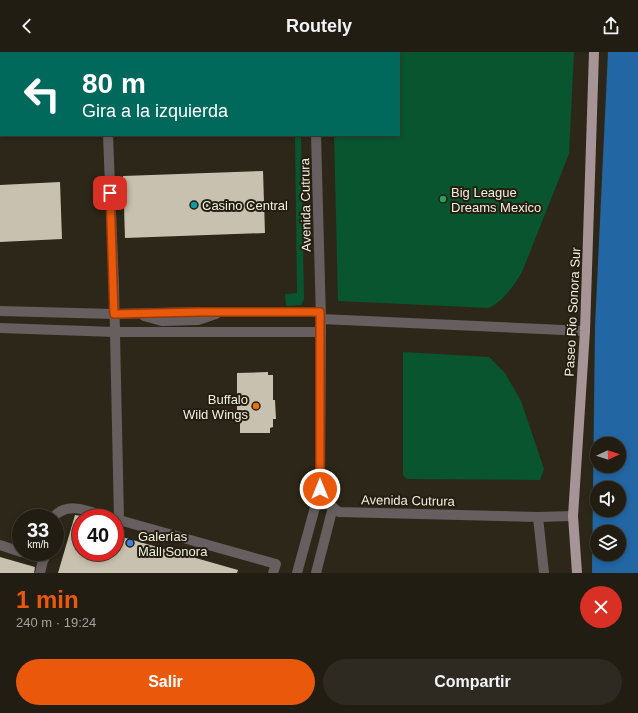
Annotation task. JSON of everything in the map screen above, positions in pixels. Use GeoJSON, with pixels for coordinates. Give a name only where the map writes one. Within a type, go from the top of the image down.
{"type":"FeatureCollection","features":[{"type":"Feature","properties":{"kind":"main road","name":"Paseo Rio Sonora Sur"},"geometry":{"type":"LineString","coordinates":[[577,573],[573,516],[585,331],[594,52]]}},
{"type":"Feature","properties":{"kind":"street"},"geometry":{"type":"LineString","coordinates":[[108,136],[115,332],[115,509]]}},
{"type":"Feature","properties":{"kind":"street","name":"Avenida Cutrura"},"geometry":{"type":"LineString","coordinates":[[297,573],[320,489],[321,332],[316,136]]}},
{"type":"Feature","properties":{"kind":"street"},"geometry":{"type":"LineString","coordinates":[[0,311],[114,314],[222,312],[585,331]]}},
{"type":"Feature","properties":{"kind":"street"},"geometry":{"type":"LineString","coordinates":[[0,328],[115,332],[321,332]]}},
{"type":"Feature","properties":{"kind":"street"},"geometry":{"type":"LineString","coordinates":[[316,573],[333,507],[324,501],[320,489]]}},
{"type":"Feature","properties":{"kind":"street"},"geometry":{"type":"LineString","coordinates":[[63,509],[69,507],[81,509]]}},
{"type":"Feature","properties":{"kind":"street","name":"Avenida Cutrura"},"geometry":{"type":"LineString","coordinates":[[333,507],[339,512],[538,517],[573,516]]}},
{"type":"Feature","properties":{"kind":"street"},"geometry":{"type":"LineString","coordinates":[[538,517],[544,573]]}},
{"type":"Feature","properties":{"kind":"street"},"geometry":{"type":"LineString","coordinates":[[124,522],[276,564],[273,573]]}},
{"type":"Feature","properties":{"kind":"street"},"geometry":{"type":"LineString","coordinates":[[0,545],[12,549]]}},
{"type":"Feature","properties":{"kind":"street"},"geometry":{"type":"LineString","coordinates":[[40,573],[43,561]]}},
{"type":"Feature","properties":{"kind":"green space","name":"Big League Dreams Mexico"},"geometry":{"type":"Polygon","coordinates":[[[400,52],[574,52],[569,154],[522,272],[500,301],[489,308],[338,301],[334,136],[400,136],[400,52]]]}},
{"type":"Feature","properties":{"kind":"green space"},"geometry":{"type":"Polygon","coordinates":[[[295,136],[301,136],[304,299],[301,305],[286,306],[285,294],[297,293],[295,136]]]}},
{"type":"Feature","properties":{"kind":"green space"},"geometry":{"type":"Polygon","coordinates":[[[403,352],[489,357],[505,373],[521,401],[544,469],[540,480],[407,479],[403,475],[403,352]]]}},
{"type":"Feature","properties":{"kind":"water"},"geometry":{"type":"Polygon","coordinates":[[[608,52],[638,52],[638,573],[592,573],[592,561],[626,561],[626,525],[593,525],[593,517],[626,517],[626,481],[593,481],[593,473],[626,473],[626,437],[594,437],[595,326],[608,52]]]}},
{"type":"Feature","properties":{"kind":"building","name":"Casino Central"},"geometry":{"type":"Polygon","coordinates":[[[263,171],[265,233],[125,238],[123,176],[263,171]]]}},
{"type":"Feature","properties":{"kind":"building"},"geometry":{"type":"Polygon","coordinates":[[[60,182],[62,239],[0,242],[0,185],[60,182]]]}},
{"type":"Feature","properties":{"kind":"building","name":"Buffalo Wild Wings"},"geometry":{"type":"Polygon","coordinates":[[[268,372],[268,375],[273,375],[273,400],[275,400],[276,419],[273,419],[273,427],[270,428],[270,433],[240,433],[240,411],[237,411],[237,373],[268,372]]]}},
{"type":"Feature","properties":{"kind":"building","name":"Galerías Mall Sonora"},"geometry":{"type":"Polygon","coordinates":[[[72,525],[72,561],[124,561],[124,538],[238,570],[237,573],[58,573],[62,561],[64,561],[64,553],[72,525]]]}},
{"type":"Feature","properties":{"kind":"building"},"geometry":{"type":"Polygon","coordinates":[[[0,557],[35,567],[34,573],[0,573],[0,557]]]}},
{"type":"Feature","properties":{"kind":"place","name":"Big League Dreams Mexico"},"geometry":{"type":"Point","coordinates":[443,199]}},
{"type":"Feature","properties":{"kind":"place","name":"Casino Central"},"geometry":{"type":"Point","coordinates":[194,205]}},
{"type":"Feature","properties":{"kind":"place","name":"Buffalo Wild Wings"},"geometry":{"type":"Point","coordinates":[256,406]}},
{"type":"Feature","properties":{"kind":"place","name":"Galerías Mall Sonora"},"geometry":{"type":"Point","coordinates":[130,543]}},
{"type":"Feature","properties":{"kind":"route"},"geometry":{"type":"LineString","coordinates":[[110,193],[114,314],[320,312],[320,489]]}}]}
